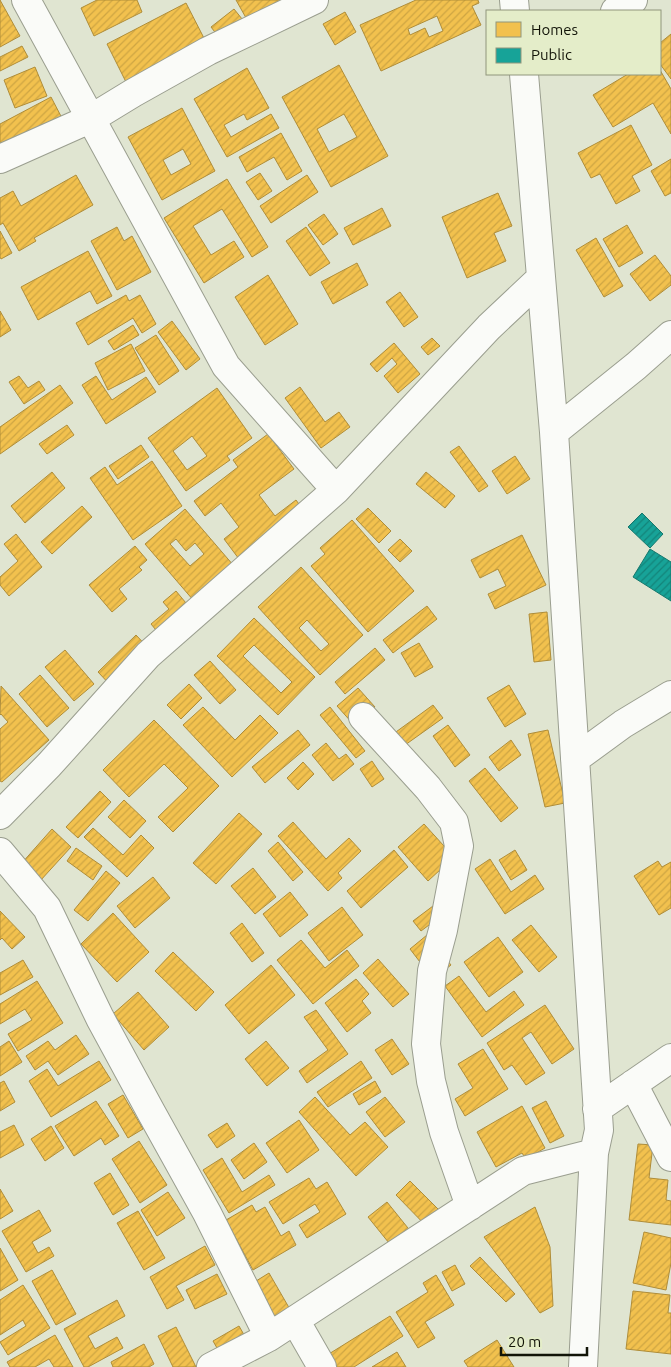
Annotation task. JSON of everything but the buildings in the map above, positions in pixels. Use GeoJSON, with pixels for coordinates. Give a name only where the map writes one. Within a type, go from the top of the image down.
{"type":"FeatureCollection","features":[{"type":"Feature","properties":{"kind":"street"},"geometry":{"type":"LineString","coordinates":[[26,0],[226,366],[336,490]]}},
{"type":"Feature","properties":{"kind":"street"},"geometry":{"type":"LineString","coordinates":[[0,159],[92,118],[208,51],[314,0]]}},
{"type":"Feature","properties":{"kind":"street"},"geometry":{"type":"LineString","coordinates":[[618,10],[633,0]]}},
{"type":"Feature","properties":{"kind":"street"},"geometry":{"type":"LineString","coordinates":[[524,75],[554,432],[598,1130],[594,1153],[583,1367]]}},
{"type":"Feature","properties":{"kind":"street"},"geometry":{"type":"LineString","coordinates":[[0,816],[49,765],[148,655],[336,490],[490,327],[541,278]]}},
{"type":"Feature","properties":{"kind":"street"},"geometry":{"type":"LineString","coordinates":[[554,432],[636,366],[671,335]]}},
{"type":"Feature","properties":{"kind":"street"},"geometry":{"type":"LineString","coordinates":[[575,759],[623,724],[671,695]]}},
{"type":"Feature","properties":{"kind":"street"},"geometry":{"type":"LineString","coordinates":[[363,717],[428,788],[454,822],[459,846],[443,930],[432,972],[426,1044],[431,1081],[444,1132],[470,1206]]}},
{"type":"Feature","properties":{"kind":"street"},"geometry":{"type":"LineString","coordinates":[[0,852],[47,908],[96,1009],[155,1121],[212,1222],[269,1337]]}},
{"type":"Feature","properties":{"kind":"street"},"geometry":{"type":"LineString","coordinates":[[597,1109],[671,1058]]}},
{"type":"Feature","properties":{"kind":"street"},"geometry":{"type":"LineString","coordinates":[[633,1084],[671,1157]]}},
{"type":"Feature","properties":{"kind":"street"},"geometry":{"type":"LineString","coordinates":[[211,1367],[269,1337],[523,1171],[594,1153]]}},
{"type":"Feature","properties":{"kind":"street"},"geometry":{"type":"LineString","coordinates":[[296,1320],[322,1367]]}}]}
